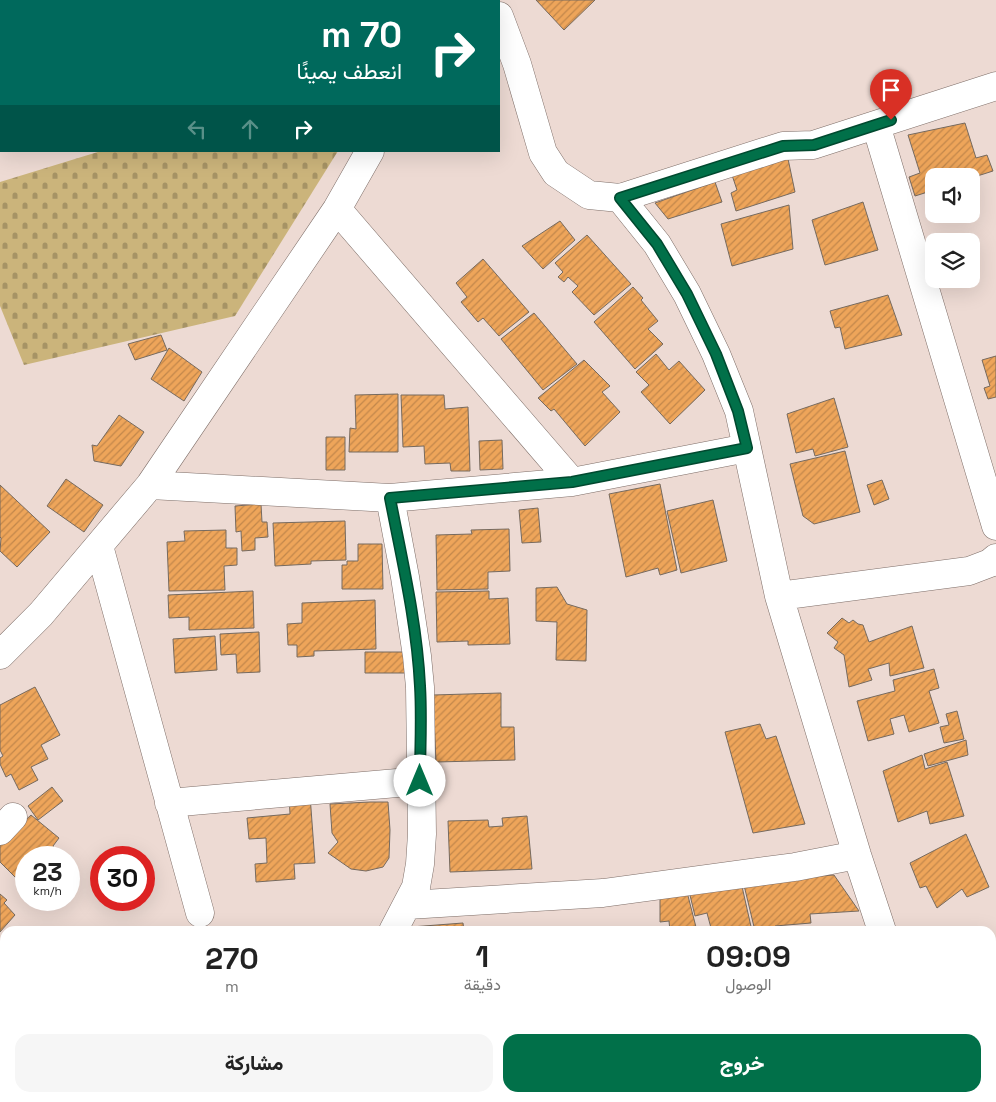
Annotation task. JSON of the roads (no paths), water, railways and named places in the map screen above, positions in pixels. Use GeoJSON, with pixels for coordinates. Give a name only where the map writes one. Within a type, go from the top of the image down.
{"type":"FeatureCollection","features":[{"type":"Feature","properties":{"kind":"street"},"geometry":{"type":"LineString","coordinates":[[500,19],[517,64],[542,153],[556,173],[589,196],[620,198],[783,146],[814,145],[996,86]]}},
{"type":"Feature","properties":{"kind":"street"},"geometry":{"type":"LineString","coordinates":[[876,125],[996,526]]}},
{"type":"Feature","properties":{"kind":"street"},"geometry":{"type":"LineString","coordinates":[[0,655],[41,614],[150,485],[337,209],[369,152]]}},
{"type":"Feature","properties":{"kind":"street"},"geometry":{"type":"LineString","coordinates":[[620,198],[657,244],[687,294],[716,354],[735,403],[747,448],[779,596],[880,926]]}},
{"type":"Feature","properties":{"kind":"street"},"geometry":{"type":"LineString","coordinates":[[337,209],[572,482]]}},
{"type":"Feature","properties":{"kind":"street"},"geometry":{"type":"LineString","coordinates":[[150,485],[390,498],[572,482],[747,448]]}},
{"type":"Feature","properties":{"kind":"street"},"geometry":{"type":"LineString","coordinates":[[390,498],[405,577],[420,687],[422,834],[420,864],[416,887],[396,926]]}},
{"type":"Feature","properties":{"kind":"street"},"geometry":{"type":"LineString","coordinates":[[98,546],[200,913]]}},
{"type":"Feature","properties":{"kind":"street"},"geometry":{"type":"LineString","coordinates":[[779,596],[969,570],[990,563],[996,558]]}},
{"type":"Feature","properties":{"kind":"street"},"geometry":{"type":"LineString","coordinates":[[169,803],[420,781]]}},
{"type":"Feature","properties":{"kind":"street"},"geometry":{"type":"LineString","coordinates":[[408,905],[603,893],[795,867],[857,855]]}}]}
